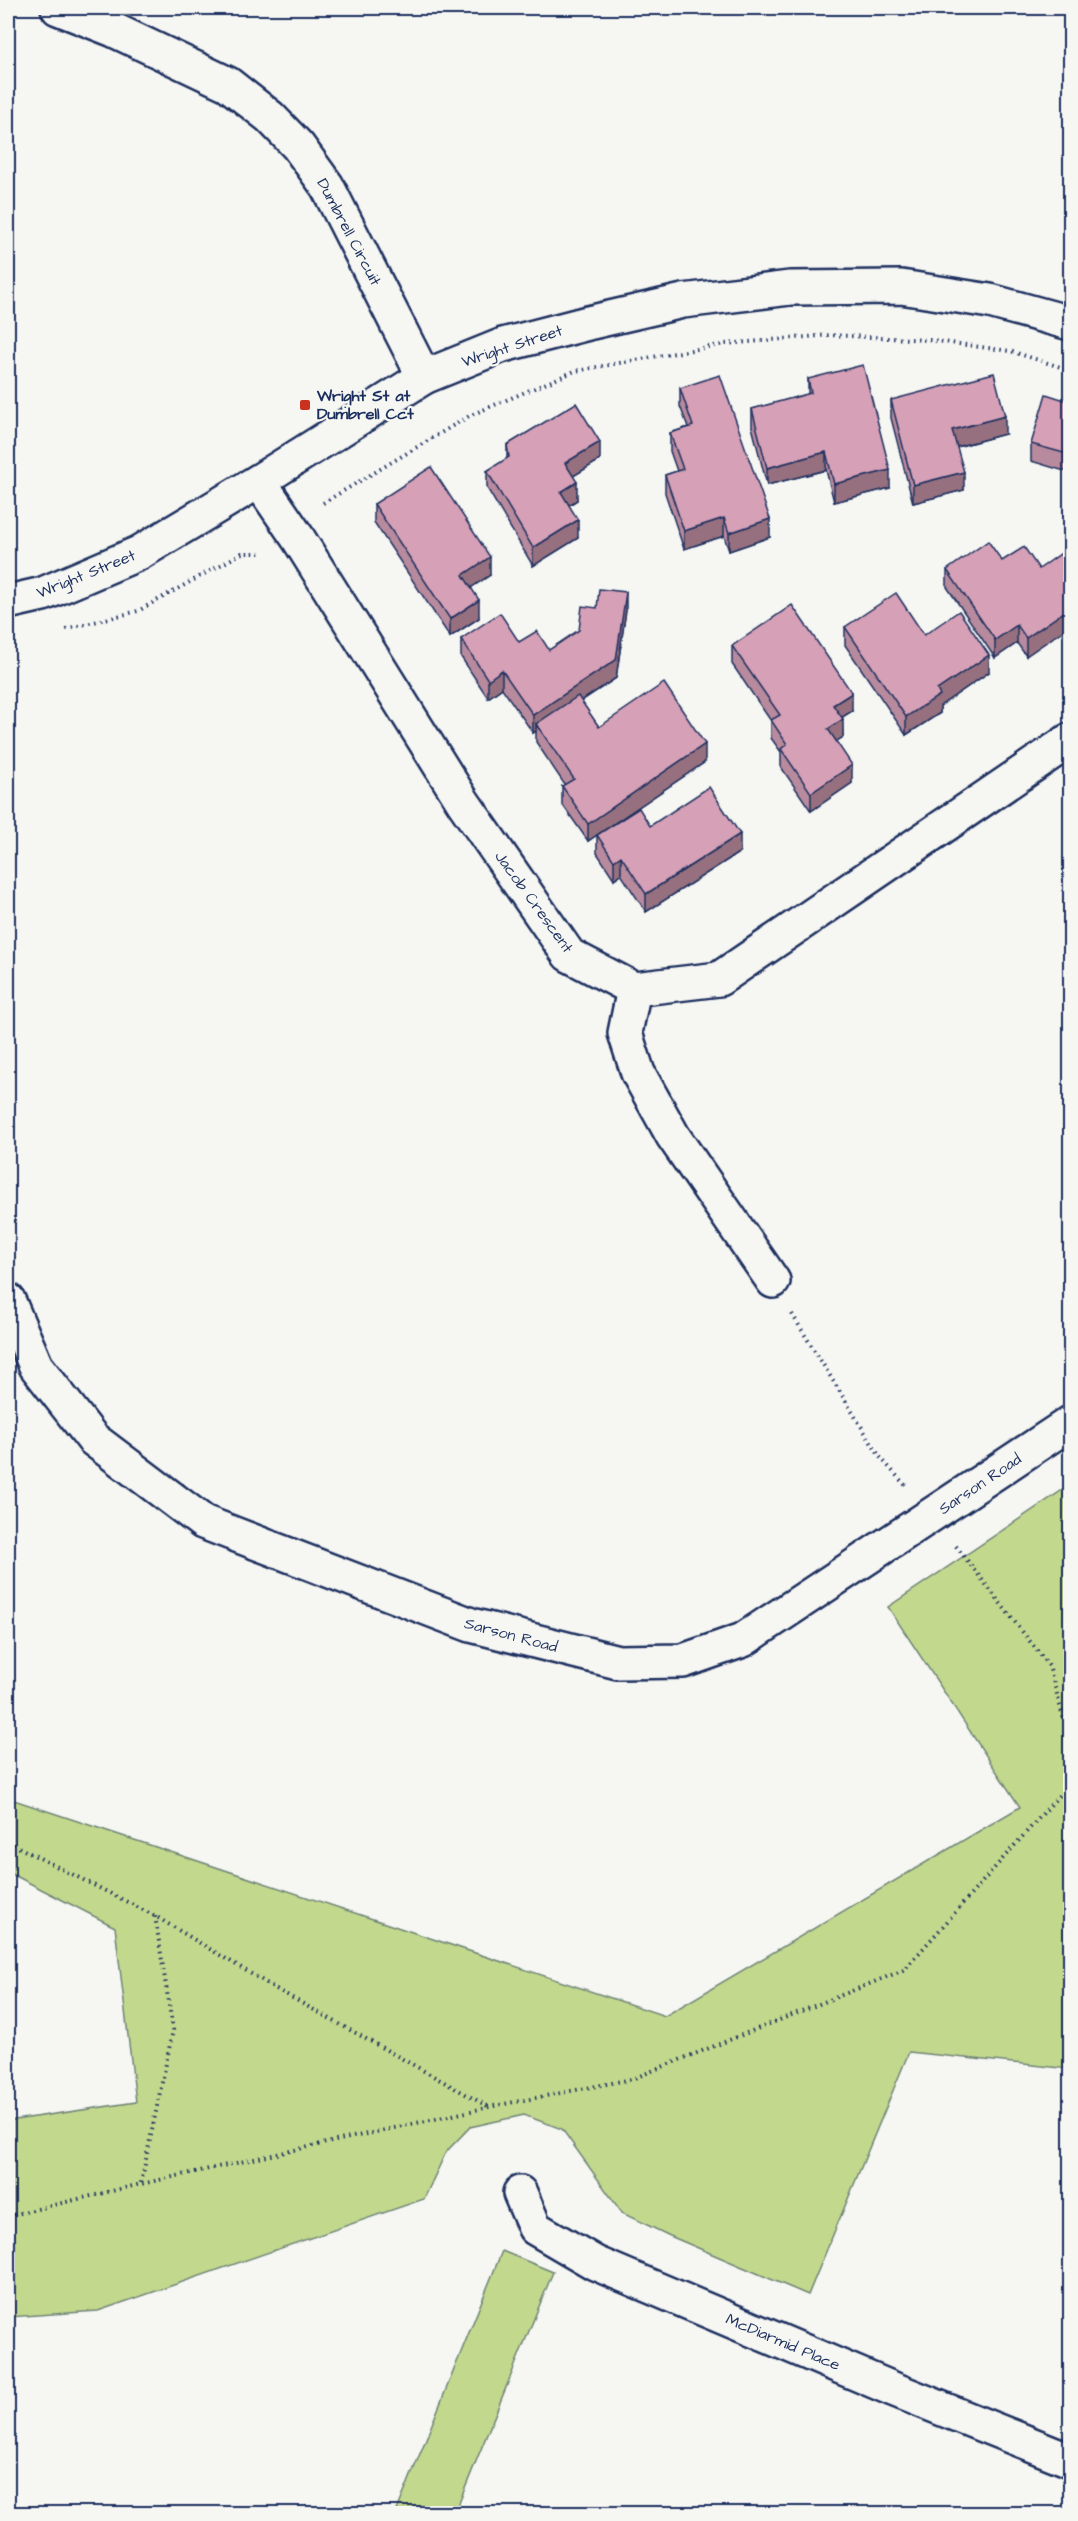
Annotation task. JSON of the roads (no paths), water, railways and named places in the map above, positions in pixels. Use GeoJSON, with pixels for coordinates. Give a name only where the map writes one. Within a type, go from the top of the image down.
{"type":"FeatureCollection","features":[{"type":"Feature","properties":{"kind":"street","name":"Dumbrell Circuit"},"geometry":{"type":"LineString","coordinates":[[58,8],[114,30],[228,84],[270,117],[298,146],[327,186],[424,377]]}},
{"type":"Feature","properties":{"kind":"street","name":"Wright Street"},"geometry":{"type":"LineString","coordinates":[[8,602],[43,594],[139,553],[260,481],[424,377],[504,345],[683,301],[790,288],[901,287],[990,301],[1071,323]]}},
{"type":"Feature","properties":{"kind":"street","name":"Jacob Crescent"},"geometry":{"type":"LineString","coordinates":[[260,481],[464,802],[569,955],[634,989]]}},
{"type":"Feature","properties":{"kind":"street"},"geometry":{"type":"LineString","coordinates":[[773,1281],[673,1136],[638,1073],[626,1033],[634,989],[719,979],[1071,740]]}},
{"type":"Feature","properties":{"kind":"street","name":"Sarson Road"},"geometry":{"type":"LineString","coordinates":[[8,1300],[36,1366],[93,1439],[203,1522],[471,1626],[618,1662],[683,1661],[743,1640],[1071,1423]]}},
{"type":"Feature","properties":{"kind":"street","name":"McDiarmid Place"},"geometry":{"type":"LineString","coordinates":[[520,2193],[535,2228],[595,2263],[893,2389],[1071,2460]]}},
{"type":"Feature","properties":{"kind":"place","name":"Wright St at Dumbrell Cct"},"geometry":{"type":"Point","coordinates":[305,405]}}]}
